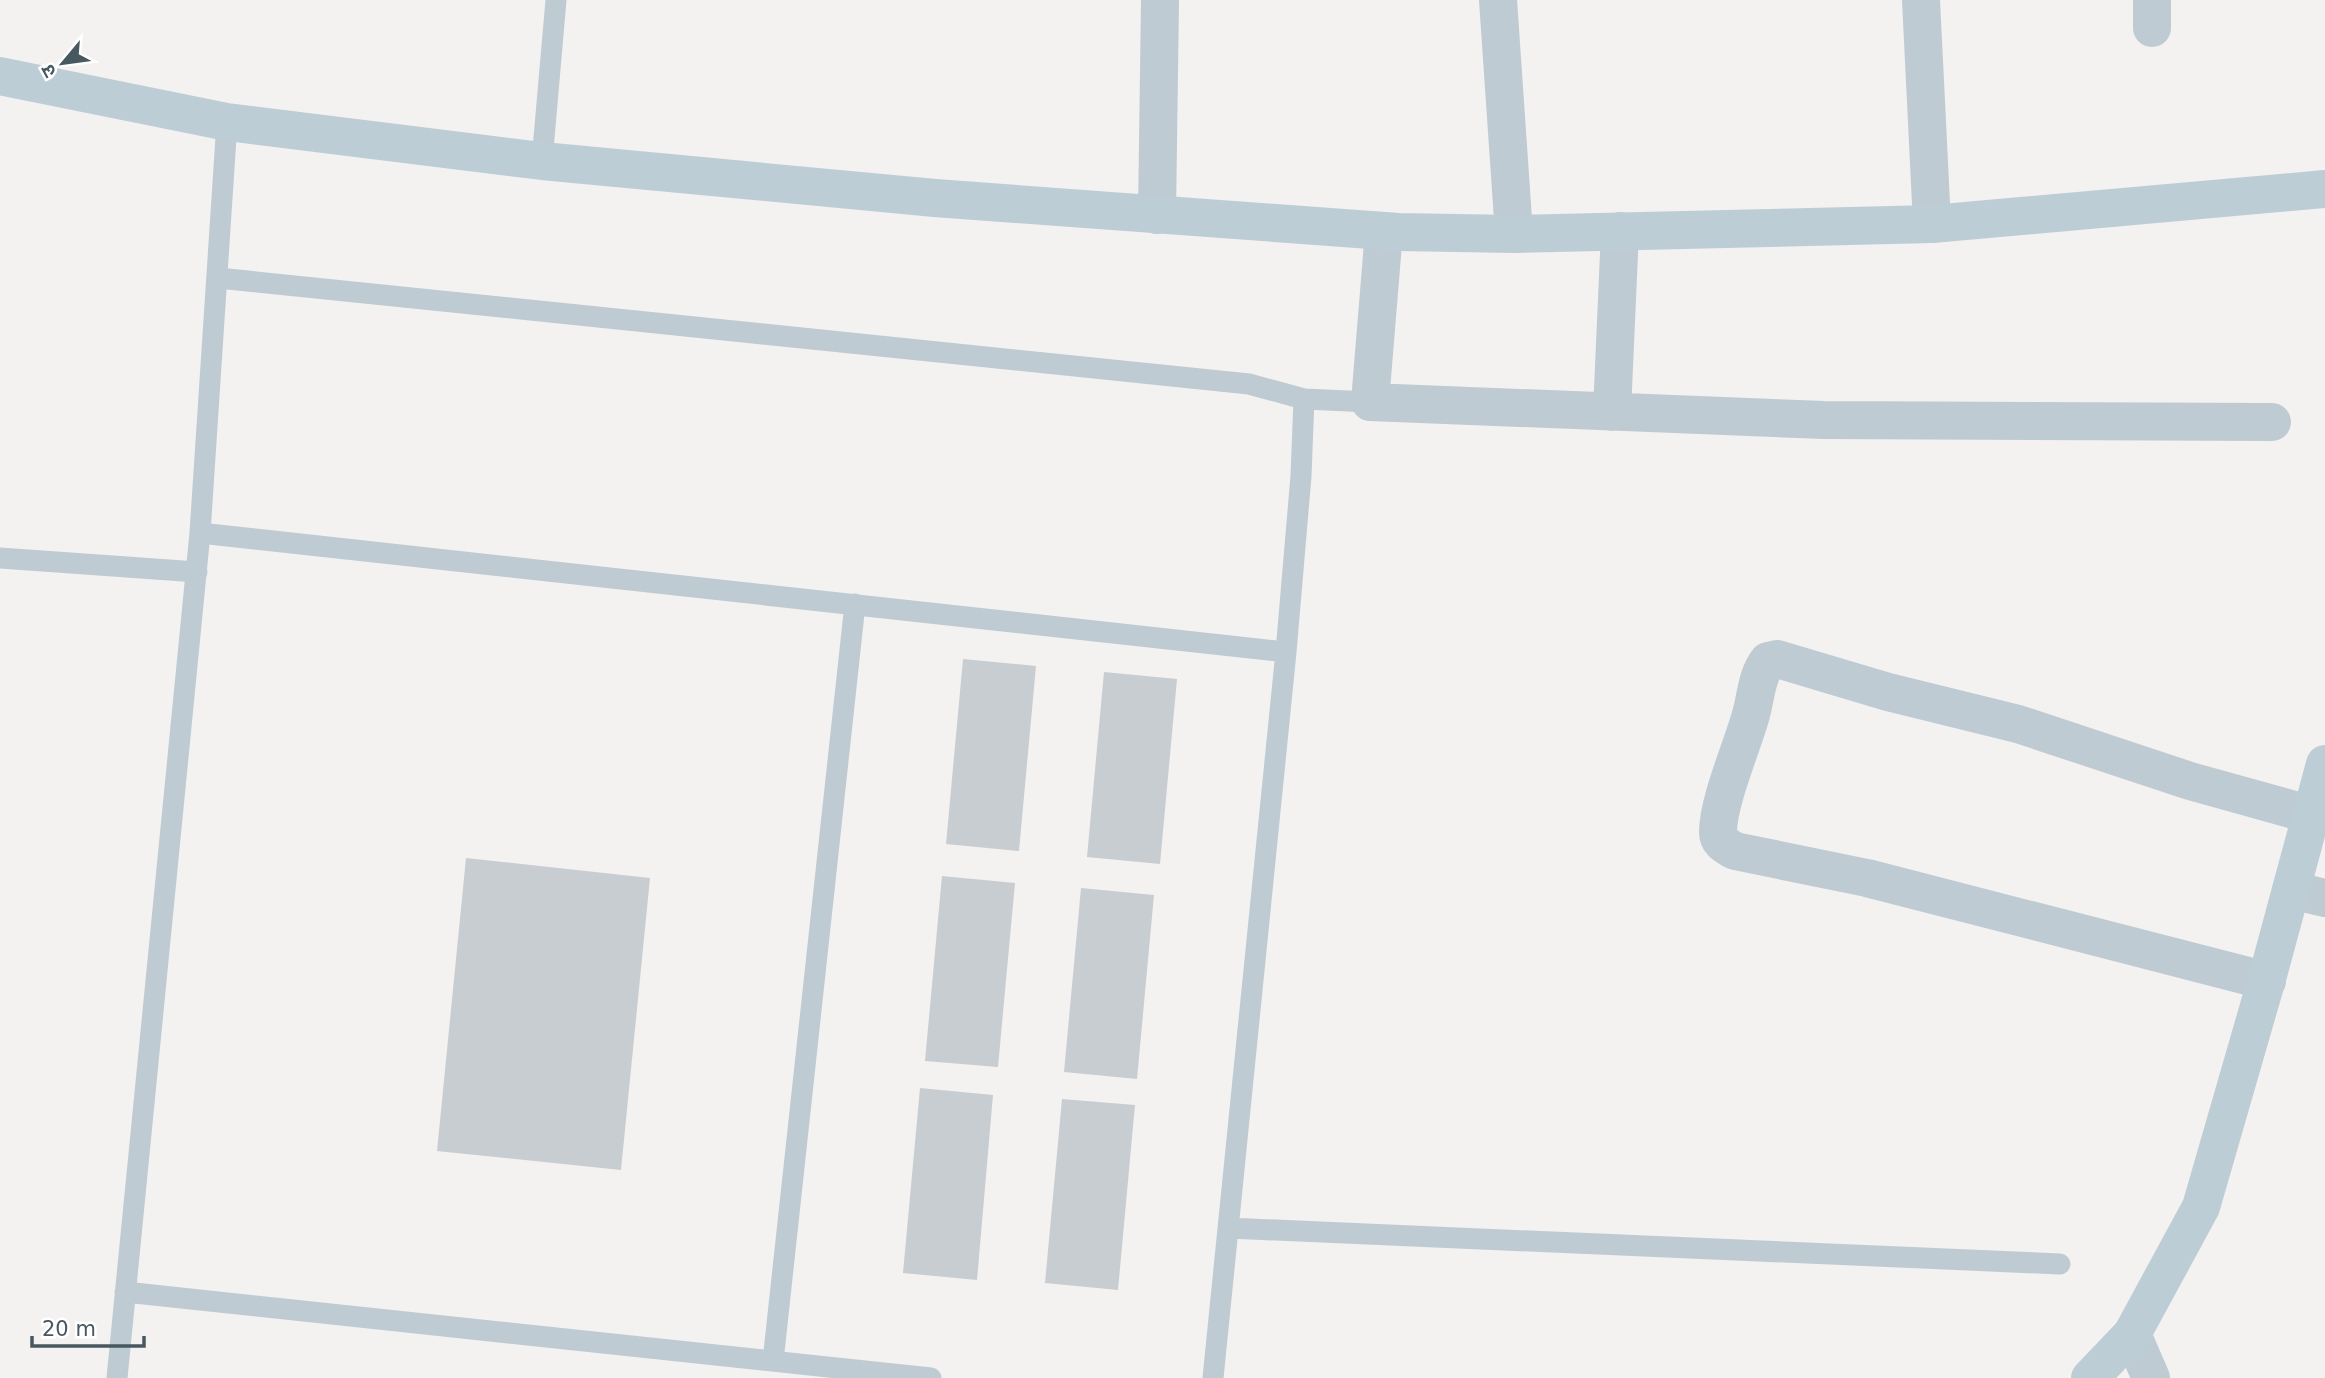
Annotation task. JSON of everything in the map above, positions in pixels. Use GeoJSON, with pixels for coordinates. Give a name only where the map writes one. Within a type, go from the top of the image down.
{"type":"FeatureCollection","features":[{"type":"Feature","properties":{"kind":"street"},"geometry":{"type":"LineString","coordinates":[[1157,215],[1160,0]]}},
{"type":"Feature","properties":{"kind":"street"},"geometry":{"type":"LineString","coordinates":[[1498,0],[1514,234]]}},
{"type":"Feature","properties":{"kind":"street"},"geometry":{"type":"LineString","coordinates":[[1921,0],[1932,224]]}},
{"type":"Feature","properties":{"kind":"street"},"geometry":{"type":"LineString","coordinates":[[0,76],[227,122],[541,162],[935,198],[1384,231],[1514,234],[1932,224],[2325,189]]}},
{"type":"Feature","properties":{"kind":"street"},"geometry":{"type":"LineString","coordinates":[[1384,231],[1370,402],[1824,420],[2272,422]]}},
{"type":"Feature","properties":{"kind":"street"},"geometry":{"type":"LineString","coordinates":[[1612,412],[1620,231]]}},
{"type":"Feature","properties":{"kind":"street"},"geometry":{"type":"LineString","coordinates":[[2267,981],[1867,878],[1735,851],[1721,843],[1717,835],[1723,805],[1762,668],[1768,661],[1777,659],[1888,692],[2018,724],[2190,781],[2312,815]]}},
{"type":"Feature","properties":{"kind":"street"},"geometry":{"type":"LineString","coordinates":[[2090,1378],[2132,1334],[2201,1207],[2267,981],[2308,894],[2312,815],[2325,765]]}},
{"type":"Feature","properties":{"kind":"street"},"geometry":{"type":"LineString","coordinates":[[2132,1334],[2151,1378]]}},
{"type":"Feature","properties":{"kind":"lane"},"geometry":{"type":"LineString","coordinates":[[541,162],[556,0]]}},
{"type":"Feature","properties":{"kind":"lane"},"geometry":{"type":"LineString","coordinates":[[117,1378],[197,572],[227,122]]}},
{"type":"Feature","properties":{"kind":"lane"},"geometry":{"type":"LineString","coordinates":[[218,278],[1248,384],[1304,399],[1370,402]]}},
{"type":"Feature","properties":{"kind":"lane"},"geometry":{"type":"LineString","coordinates":[[1213,1378],[1286,652],[1301,476],[1304,399]]}},
{"type":"Feature","properties":{"kind":"lane"},"geometry":{"type":"LineString","coordinates":[[200,533],[1286,652]]}},
{"type":"Feature","properties":{"kind":"lane"},"geometry":{"type":"LineString","coordinates":[[0,558],[197,572]]}},
{"type":"Feature","properties":{"kind":"lane"},"geometry":{"type":"LineString","coordinates":[[773,1361],[855,604]]}},
{"type":"Feature","properties":{"kind":"lane"},"geometry":{"type":"LineString","coordinates":[[1228,1228],[2060,1264]]}},
{"type":"Feature","properties":{"kind":"lane"},"geometry":{"type":"LineString","coordinates":[[125,1292],[931,1378]]}},
{"type":"Feature","properties":{"kind":"building"},"geometry":{"type":"Polygon","coordinates":[[[963,659],[1036,666],[1019,851],[946,844],[963,659]]]}},
{"type":"Feature","properties":{"kind":"building"},"geometry":{"type":"Polygon","coordinates":[[[1104,672],[1177,679],[1160,864],[1087,857],[1104,672]]]}},
{"type":"Feature","properties":{"kind":"building"},"geometry":{"type":"Polygon","coordinates":[[[466,858],[650,878],[621,1170],[437,1151],[466,858]]]}},
{"type":"Feature","properties":{"kind":"building"},"geometry":{"type":"Polygon","coordinates":[[[942,876],[1015,883],[998,1067],[925,1061],[942,876]]]}},
{"type":"Feature","properties":{"kind":"building"},"geometry":{"type":"Polygon","coordinates":[[[1081,888],[1154,895],[1137,1079],[1064,1072],[1081,888]]]}},
{"type":"Feature","properties":{"kind":"building"},"geometry":{"type":"Polygon","coordinates":[[[920,1088],[993,1095],[977,1280],[903,1273],[920,1088]]]}},
{"type":"Feature","properties":{"kind":"building"},"geometry":{"type":"Polygon","coordinates":[[[1062,1099],[1135,1105],[1118,1290],[1045,1283],[1062,1099]]]}}]}
